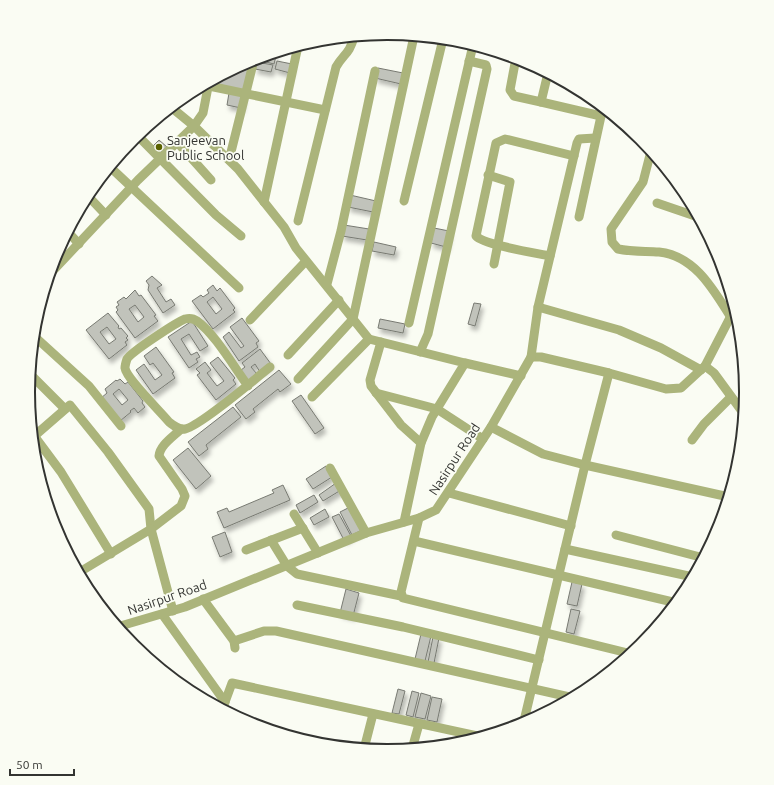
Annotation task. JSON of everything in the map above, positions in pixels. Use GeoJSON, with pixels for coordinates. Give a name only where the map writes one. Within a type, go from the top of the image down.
{"type":"FeatureCollection","features":[{"type":"Feature","properties":{"kind":"street"},"geometry":{"type":"LineString","coordinates":[[298,379],[353,319],[413,41]]}},
{"type":"Feature","properties":{"kind":"street"},"geometry":{"type":"LineString","coordinates":[[298,221],[336,67],[340,60],[348,53],[352,43]]}},
{"type":"Feature","properties":{"kind":"street"},"geometry":{"type":"LineString","coordinates":[[404,201],[442,45]]}},
{"type":"Feature","properties":{"kind":"street"},"geometry":{"type":"LineString","coordinates":[[409,323],[472,51]]}},
{"type":"Feature","properties":{"kind":"street"},"geometry":{"type":"LineString","coordinates":[[264,202],[297,52]]}},
{"type":"Feature","properties":{"kind":"street"},"geometry":{"type":"LineString","coordinates":[[420,352],[428,334],[487,69],[486,65],[469,61]]}},
{"type":"Feature","properties":{"kind":"street"},"geometry":{"type":"LineString","coordinates":[[515,64],[511,93],[514,96],[541,102],[597,110]]}},
{"type":"Feature","properties":{"kind":"street"},"geometry":{"type":"LineString","coordinates":[[229,160],[252,67]]}},
{"type":"Feature","properties":{"kind":"street"},"geometry":{"type":"LineString","coordinates":[[327,284],[341,231],[375,71]]}},
{"type":"Feature","properties":{"kind":"street"},"geometry":{"type":"LineString","coordinates":[[541,102],[547,79]]}},
{"type":"Feature","properties":{"kind":"street"},"geometry":{"type":"LineString","coordinates":[[215,86],[325,110]]}},
{"type":"Feature","properties":{"kind":"street"},"geometry":{"type":"LineString","coordinates":[[60,264],[131,188],[194,126],[203,112],[208,90]]}},
{"type":"Feature","properties":{"kind":"street"},"geometry":{"type":"LineString","coordinates":[[176,111],[194,126],[229,160],[264,202],[306,262],[327,284],[369,339],[521,376]]}},
{"type":"Feature","properties":{"kind":"street"},"geometry":{"type":"LineString","coordinates":[[579,217],[601,113]]}},
{"type":"Feature","properties":{"kind":"street","name":"Nasirpur Road"},"geometry":{"type":"LineString","coordinates":[[122,625],[174,611],[366,533],[419,518],[436,510],[449,493],[491,427],[531,357],[538,307],[574,156],[579,139],[595,138]]}},
{"type":"Feature","properties":{"kind":"street"},"geometry":{"type":"LineString","coordinates":[[550,256],[478,239],[476,236],[488,175],[496,143],[500,140],[505,139],[574,156]]}},
{"type":"Feature","properties":{"kind":"street"},"geometry":{"type":"LineString","coordinates":[[142,140],[216,215],[241,236]]}},
{"type":"Feature","properties":{"kind":"street"},"geometry":{"type":"LineString","coordinates":[[177,142],[211,180]]}},
{"type":"Feature","properties":{"kind":"street"},"geometry":{"type":"LineString","coordinates":[[531,357],[541,357],[672,390],[681,388],[703,368],[730,316],[709,283],[681,258],[660,252],[618,249],[612,242],[611,230],[643,182],[649,157]]}},
{"type":"Feature","properties":{"kind":"street"},"geometry":{"type":"LineString","coordinates":[[114,171],[239,288]]}},
{"type":"Feature","properties":{"kind":"street"},"geometry":{"type":"LineString","coordinates":[[488,175],[510,182],[494,264]]}},
{"type":"Feature","properties":{"kind":"street"},"geometry":{"type":"LineString","coordinates":[[92,200],[106,215]]}},
{"type":"Feature","properties":{"kind":"street"},"geometry":{"type":"LineString","coordinates":[[657,203],[690,213]]}},
{"type":"Feature","properties":{"kind":"street"},"geometry":{"type":"LineString","coordinates":[[72,236],[79,244]]}},
{"type":"Feature","properties":{"kind":"street"},"geometry":{"type":"LineString","coordinates":[[250,320],[306,262]]}},
{"type":"Feature","properties":{"kind":"street"},"geometry":{"type":"LineString","coordinates":[[288,356],[339,300]]}},
{"type":"Feature","properties":{"kind":"street"},"geometry":{"type":"LineString","coordinates":[[538,307],[619,330],[662,348],[714,373],[730,398],[738,408]]}},
{"type":"Feature","properties":{"kind":"street"},"geometry":{"type":"LineString","coordinates":[[181,429],[175,427],[169,422],[150,401],[126,372],[125,366],[127,358],[181,321],[191,318],[196,320],[215,340],[248,386]]}},
{"type":"Feature","properties":{"kind":"street"},"geometry":{"type":"LineString","coordinates":[[312,397],[369,339]]}},
{"type":"Feature","properties":{"kind":"street"},"geometry":{"type":"LineString","coordinates":[[39,341],[89,386],[121,426]]}},
{"type":"Feature","properties":{"kind":"street"},"geometry":{"type":"LineString","coordinates":[[381,342],[370,380],[371,386],[401,425],[421,443]]}},
{"type":"Feature","properties":{"kind":"street"},"geometry":{"type":"LineString","coordinates":[[404,522],[421,443],[437,409],[465,363]]}},
{"type":"Feature","properties":{"kind":"street"},"geometry":{"type":"LineString","coordinates":[[83,570],[151,529],[175,511],[184,501],[185,496],[182,489],[159,456],[160,451],[165,444],[181,429],[194,426],[248,386],[270,367]]}},
{"type":"Feature","properties":{"kind":"street"},"geometry":{"type":"LineString","coordinates":[[525,716],[585,465],[609,373]]}},
{"type":"Feature","properties":{"kind":"street"},"geometry":{"type":"LineString","coordinates":[[36,380],[65,409]]}},
{"type":"Feature","properties":{"kind":"street"},"geometry":{"type":"LineString","coordinates":[[376,393],[437,409],[482,439]]}},
{"type":"Feature","properties":{"kind":"street"},"geometry":{"type":"LineString","coordinates":[[692,440],[704,424],[730,398]]}},
{"type":"Feature","properties":{"kind":"street"},"geometry":{"type":"LineString","coordinates":[[37,432],[70,405],[128,478],[149,509],[151,529],[174,611]]}},
{"type":"Feature","properties":{"kind":"street"},"geometry":{"type":"LineString","coordinates":[[491,427],[534,450],[585,465],[724,495]]}},
{"type":"Feature","properties":{"kind":"street"},"geometry":{"type":"LineString","coordinates":[[39,444],[61,472],[111,554]]}},
{"type":"Feature","properties":{"kind":"street"},"geometry":{"type":"LineString","coordinates":[[330,468],[366,533]]}},
{"type":"Feature","properties":{"kind":"street"},"geometry":{"type":"LineString","coordinates":[[449,493],[571,526]]}},
{"type":"Feature","properties":{"kind":"street"},"geometry":{"type":"LineString","coordinates":[[294,514],[318,553]]}},
{"type":"Feature","properties":{"kind":"street"},"geometry":{"type":"LineString","coordinates":[[401,596],[419,518]]}},
{"type":"Feature","properties":{"kind":"street"},"geometry":{"type":"LineString","coordinates":[[246,550],[303,528]]}},
{"type":"Feature","properties":{"kind":"street"},"geometry":{"type":"LineString","coordinates":[[616,535],[699,557]]}},
{"type":"Feature","properties":{"kind":"street"},"geometry":{"type":"LineString","coordinates":[[271,540],[287,566],[297,574],[306,577],[401,596],[405,599],[624,652]]}},
{"type":"Feature","properties":{"kind":"street"},"geometry":{"type":"LineString","coordinates":[[414,541],[670,601]]}},
{"type":"Feature","properties":{"kind":"street"},"geometry":{"type":"LineString","coordinates":[[565,549],[688,576]]}},
{"type":"Feature","properties":{"kind":"street"},"geometry":{"type":"LineString","coordinates":[[203,599],[234,645],[264,631],[276,631],[565,696]]}},
{"type":"Feature","properties":{"kind":"street"},"geometry":{"type":"LineString","coordinates":[[296,605],[403,627],[539,660]]}},
{"type":"Feature","properties":{"kind":"street"},"geometry":{"type":"LineString","coordinates":[[162,614],[222,703]]}},
{"type":"Feature","properties":{"kind":"street"},"geometry":{"type":"LineString","coordinates":[[225,704],[232,683],[471,735]]}},
{"type":"Feature","properties":{"kind":"street"},"geometry":{"type":"LineString","coordinates":[[365,744],[373,714]]}},
{"type":"Feature","properties":{"kind":"street"},"geometry":{"type":"LineString","coordinates":[[414,744],[419,724]]}},
{"type":"Feature","properties":{"kind":"building"},"geometry":{"type":"Polygon","coordinates":[[[275,59],[274,64],[266,62],[275,59]]]}},
{"type":"Feature","properties":{"kind":"building"},"geometry":{"type":"Polygon","coordinates":[[[277,61],[292,64],[290,73],[275,69],[277,61]]]}},
{"type":"Feature","properties":{"kind":"building"},"geometry":{"type":"Polygon","coordinates":[[[263,63],[273,65],[271,72],[255,69],[256,66],[263,63]]]}},
{"type":"Feature","properties":{"kind":"building"},"geometry":{"type":"Polygon","coordinates":[[[378,68],[403,73],[401,84],[375,78],[378,68]]]}},
{"type":"Feature","properties":{"kind":"building"},"geometry":{"type":"Polygon","coordinates":[[[248,69],[244,91],[218,84],[248,69]]]}},
{"type":"Feature","properties":{"kind":"building"},"geometry":{"type":"Polygon","coordinates":[[[229,93],[243,95],[241,108],[227,105],[229,93]]]}},
{"type":"Feature","properties":{"kind":"building","name":"Sanjeevan Public School"},"geometry":{"type":"Polygon","coordinates":[[[159,140],[167,147],[158,155],[151,148],[159,140]]]}},
{"type":"Feature","properties":{"kind":"building"},"geometry":{"type":"Polygon","coordinates":[[[350,195],[376,201],[373,212],[348,207],[350,195]]]}},
{"type":"Feature","properties":{"kind":"building"},"geometry":{"type":"Polygon","coordinates":[[[344,225],[369,229],[367,240],[342,236],[344,225]]]}},
{"type":"Feature","properties":{"kind":"building"},"geometry":{"type":"Polygon","coordinates":[[[434,228],[449,231],[446,247],[431,243],[434,228]]]}},
{"type":"Feature","properties":{"kind":"building"},"geometry":{"type":"Polygon","coordinates":[[[374,242],[396,247],[394,255],[372,251],[374,242]]]}},
{"type":"Feature","properties":{"kind":"building"},"geometry":{"type":"Polygon","coordinates":[[[152,276],[162,285],[157,288],[166,302],[171,299],[175,305],[163,313],[148,290],[149,285],[146,281],[152,276]]]}},
{"type":"Feature","properties":{"kind":"building"},"geometry":{"type":"Polygon","coordinates":[[[213,285],[217,291],[220,288],[235,308],[233,310],[235,312],[213,329],[192,301],[201,295],[203,297],[209,293],[207,290],[213,285]],[[213,297],[207,302],[216,314],[222,309],[213,297]]]}},
{"type":"Feature","properties":{"kind":"building"},"geometry":{"type":"Polygon","coordinates":[[[135,290],[139,296],[141,295],[156,315],[154,316],[158,321],[135,338],[116,312],[118,310],[116,307],[119,305],[117,302],[124,297],[126,299],[135,290]],[[135,305],[129,309],[138,322],[144,317],[135,305]]]}},
{"type":"Feature","properties":{"kind":"building"},"geometry":{"type":"Polygon","coordinates":[[[474,303],[481,304],[475,326],[468,324],[474,303]]]}},
{"type":"Feature","properties":{"kind":"building"},"geometry":{"type":"Polygon","coordinates":[[[108,313],[119,326],[119,329],[121,328],[128,336],[126,338],[128,340],[125,342],[127,345],[109,359],[86,330],[108,313]],[[107,327],[100,332],[109,344],[116,339],[107,327]]]}},
{"type":"Feature","properties":{"kind":"building"},"geometry":{"type":"Polygon","coordinates":[[[242,318],[259,341],[256,343],[258,347],[239,361],[223,337],[229,332],[241,348],[244,346],[230,327],[242,318]]]}},
{"type":"Feature","properties":{"kind":"building"},"geometry":{"type":"Polygon","coordinates":[[[380,319],[405,324],[403,333],[378,328],[380,319]]]}},
{"type":"Feature","properties":{"kind":"building"},"geometry":{"type":"Polygon","coordinates":[[[192,321],[208,346],[200,351],[189,334],[181,339],[191,355],[197,352],[200,357],[196,359],[198,362],[189,368],[168,337],[192,321]]]}},
{"type":"Feature","properties":{"kind":"building"},"geometry":{"type":"Polygon","coordinates":[[[156,347],[174,372],[172,373],[175,378],[153,394],[136,370],[144,364],[155,380],[162,375],[153,363],[150,365],[144,356],[156,347]]]}},
{"type":"Feature","properties":{"kind":"building"},"geometry":{"type":"Polygon","coordinates":[[[260,349],[271,364],[260,372],[255,364],[251,367],[257,374],[248,381],[241,370],[245,367],[242,363],[260,349]]]}},
{"type":"Feature","properties":{"kind":"building"},"geometry":{"type":"Polygon","coordinates":[[[218,357],[235,378],[233,380],[236,384],[216,400],[197,375],[200,373],[196,369],[205,362],[211,370],[207,373],[217,386],[224,381],[210,363],[218,357]]]}},
{"type":"Feature","properties":{"kind":"building"},"geometry":{"type":"Polygon","coordinates":[[[279,370],[291,384],[280,392],[278,389],[253,409],[255,412],[246,419],[235,405],[279,370]]]}},
{"type":"Feature","properties":{"kind":"building"},"geometry":{"type":"Polygon","coordinates":[[[120,379],[125,384],[128,382],[143,401],[142,403],[145,407],[138,413],[134,408],[120,421],[101,398],[107,393],[105,389],[116,380],[117,381],[120,379]],[[119,389],[113,394],[122,405],[128,400],[119,389]]]}},
{"type":"Feature","properties":{"kind":"building"},"geometry":{"type":"Polygon","coordinates":[[[301,395],[324,428],[315,434],[292,401],[301,395]]]}},
{"type":"Feature","properties":{"kind":"building"},"geometry":{"type":"Polygon","coordinates":[[[233,407],[241,417],[206,445],[208,449],[199,456],[188,442],[233,407]]]}},
{"type":"Feature","properties":{"kind":"building"},"geometry":{"type":"Polygon","coordinates":[[[188,448],[211,476],[196,489],[173,460],[188,448]]]}},
{"type":"Feature","properties":{"kind":"building"},"geometry":{"type":"Polygon","coordinates":[[[326,466],[332,477],[313,489],[306,479],[326,466]]]}},
{"type":"Feature","properties":{"kind":"building"},"geometry":{"type":"Polygon","coordinates":[[[336,483],[341,490],[323,501],[319,495],[336,483]]]}},
{"type":"Feature","properties":{"kind":"building"},"geometry":{"type":"Polygon","coordinates":[[[283,485],[290,500],[224,528],[217,512],[227,508],[229,512],[274,493],[272,490],[283,485]]]}},
{"type":"Feature","properties":{"kind":"building"},"geometry":{"type":"Polygon","coordinates":[[[314,495],[318,502],[300,513],[296,505],[314,495]]]}},
{"type":"Feature","properties":{"kind":"building"},"geometry":{"type":"Polygon","coordinates":[[[350,507],[362,530],[352,535],[340,512],[350,507]]]}},
{"type":"Feature","properties":{"kind":"building"},"geometry":{"type":"Polygon","coordinates":[[[325,509],[329,517],[314,525],[310,518],[325,509]]]}},
{"type":"Feature","properties":{"kind":"building"},"geometry":{"type":"Polygon","coordinates":[[[339,514],[351,536],[344,540],[332,517],[339,514]]]}},
{"type":"Feature","properties":{"kind":"building"},"geometry":{"type":"Polygon","coordinates":[[[225,532],[232,552],[220,557],[212,537],[225,532]]]}},
{"type":"Feature","properties":{"kind":"building"},"geometry":{"type":"Polygon","coordinates":[[[572,582],[582,584],[577,606],[567,604],[572,582]]]}},
{"type":"Feature","properties":{"kind":"building"},"geometry":{"type":"Polygon","coordinates":[[[346,589],[359,593],[353,616],[340,613],[346,589]]]}},
{"type":"Feature","properties":{"kind":"building"},"geometry":{"type":"Polygon","coordinates":[[[571,609],[580,611],[574,634],[566,632],[571,609]]]}},
{"type":"Feature","properties":{"kind":"building"},"geometry":{"type":"Polygon","coordinates":[[[421,634],[431,636],[425,661],[415,659],[421,634]]]}},
{"type":"Feature","properties":{"kind":"building"},"geometry":{"type":"Polygon","coordinates":[[[433,637],[439,638],[434,663],[428,662],[433,637]]]}},
{"type":"Feature","properties":{"kind":"building"},"geometry":{"type":"Polygon","coordinates":[[[398,689],[405,691],[399,714],[392,713],[398,689]]]}},
{"type":"Feature","properties":{"kind":"building"},"geometry":{"type":"Polygon","coordinates":[[[412,691],[419,693],[413,717],[406,715],[412,691]]]}},
{"type":"Feature","properties":{"kind":"building"},"geometry":{"type":"Polygon","coordinates":[[[421,693],[431,696],[425,719],[415,717],[421,693]]]}},
{"type":"Feature","properties":{"kind":"building"},"geometry":{"type":"Polygon","coordinates":[[[432,697],[442,699],[437,722],[427,720],[432,697]]]}},
{"type":"Feature","properties":{"kind":"place","name":"Sanjeevan Public School"},"geometry":{"type":"Point","coordinates":[159,147]}}]}
